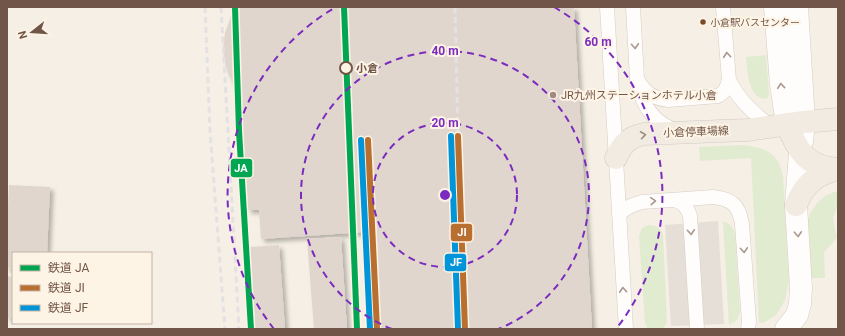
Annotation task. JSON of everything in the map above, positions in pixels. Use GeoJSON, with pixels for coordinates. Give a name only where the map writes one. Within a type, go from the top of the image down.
{"type":"FeatureCollection","features":[{"type":"Feature","properties":{"kind":"main road","name":"小倉停車場線"},"geometry":{"type":"LineString","coordinates":[[616,158],[620,148],[625,142],[633,137],[644,134],[748,130],[787,124],[838,119]]}},
{"type":"Feature","properties":{"kind":"main road"},"geometry":{"type":"LineString","coordinates":[[787,124],[800,153],[820,166],[838,169]]}},
{"type":"Feature","properties":{"kind":"main road"},"geometry":{"type":"LineString","coordinates":[[796,205],[805,187],[814,179],[825,172],[838,169]]}},
{"type":"Feature","properties":{"kind":"street"},"geometry":{"type":"LineString","coordinates":[[775,7],[781,84],[787,124]]}},
{"type":"Feature","properties":{"kind":"street"},"geometry":{"type":"LineString","coordinates":[[787,124],[797,7]]}},
{"type":"Feature","properties":{"kind":"street"},"geometry":{"type":"LineString","coordinates":[[786,329],[797,315],[800,304],[801,288],[796,205],[800,153]]}},
{"type":"Feature","properties":{"kind":"lane"},"geometry":{"type":"LineString","coordinates":[[607,7],[626,329]]}},
{"type":"Feature","properties":{"kind":"lane"},"geometry":{"type":"LineString","coordinates":[[633,7],[637,79],[644,103],[648,111],[662,124],[683,133]]}},
{"type":"Feature","properties":{"kind":"lane"},"geometry":{"type":"LineString","coordinates":[[637,79],[642,88],[648,94],[660,99],[668,100],[718,96],[724,92],[729,80],[723,7]]}},
{"type":"Feature","properties":{"kind":"lane"},"geometry":{"type":"LineString","coordinates":[[729,80],[737,96],[745,105],[787,124]]}},
{"type":"Feature","properties":{"kind":"lane"},"geometry":{"type":"LineString","coordinates":[[619,215],[625,208],[642,202],[713,197],[723,198],[736,206],[742,224],[749,322],[748,329]]}},
{"type":"Feature","properties":{"kind":"lane"},"geometry":{"type":"LineString","coordinates":[[675,200],[682,202],[688,208],[690,216],[697,329]]}},
{"type":"Feature","properties":{"kind":"shaded area"},"geometry":{"type":"Polygon","coordinates":[[[718,221],[724,324],[671,326],[665,225],[718,221]]]}},
{"type":"Feature","properties":{"kind":"green space"},"geometry":{"type":"Polygon","coordinates":[[[766,55],[769,95],[768,98],[762,98],[757,96],[750,84],[746,57],[766,55]]]}},
{"type":"Feature","properties":{"kind":"green space"},"geometry":{"type":"Polygon","coordinates":[[[744,145],[765,150],[775,157],[783,177],[789,281],[785,300],[780,309],[775,316],[763,323],[759,322],[751,158],[700,161],[699,147],[744,145]]]}},
{"type":"Feature","properties":{"kind":"green space"},"geometry":{"type":"Polygon","coordinates":[[[838,192],[838,206],[833,217],[837,238],[824,252],[825,278],[809,278],[807,223],[811,212],[817,203],[825,196],[838,192]]]}},
{"type":"Feature","properties":{"kind":"green space"},"geometry":{"type":"Polygon","coordinates":[[[723,221],[731,226],[735,234],[740,313],[737,320],[729,325],[723,221]]]}},
{"type":"Feature","properties":{"kind":"green space"},"geometry":{"type":"Polygon","coordinates":[[[649,225],[658,227],[663,235],[667,322],[663,329],[648,329],[645,323],[639,236],[642,228],[649,225]]]}},
{"type":"Feature","properties":{"kind":"building"},"geometry":{"type":"Polygon","coordinates":[[[232,7],[574,7],[592,329],[371,329],[365,232],[261,239],[259,210],[248,210],[247,195],[240,196],[235,87],[228,73],[224,60],[223,48],[225,33],[232,13],[232,7]]]}},
{"type":"Feature","properties":{"kind":"building"},"geometry":{"type":"Polygon","coordinates":[[[9,185],[50,187],[47,252],[12,252],[12,269],[7,268],[9,185]]]}},
{"type":"Feature","properties":{"kind":"building"},"geometry":{"type":"Polygon","coordinates":[[[341,237],[347,329],[314,329],[307,239],[341,237]]]}},
{"type":"Feature","properties":{"kind":"building"},"geometry":{"type":"Polygon","coordinates":[[[279,245],[285,329],[255,329],[249,247],[279,245]]]}},
{"type":"Feature","properties":{"kind":"building"},"geometry":{"type":"Polygon","coordinates":[[[7,276],[12,277],[12,318],[7,318],[7,276]]]}},
{"type":"Feature","properties":{"kind":"railway"},"geometry":{"type":"LineString","coordinates":[[205,7],[210,131],[225,329]]}},
{"type":"Feature","properties":{"kind":"railway"},"geometry":{"type":"LineString","coordinates":[[221,7],[239,329]]}},
{"type":"Feature","properties":{"kind":"railway"},"geometry":{"type":"LineString","coordinates":[[455,7],[458,136]]}},
{"type":"Feature","properties":{"kind":"rail line","name":"JA"},"geometry":{"type":"LineString","coordinates":[[235,7],[239,131],[251,329]]}},
{"type":"Feature","properties":{"kind":"rail line","name":"JA"},"geometry":{"type":"LineString","coordinates":[[344,7],[357,329]]}},
{"type":"Feature","properties":{"kind":"rail line","name":"JF"},"geometry":{"type":"LineString","coordinates":[[451,136],[458,329]]}},
{"type":"Feature","properties":{"kind":"rail line","name":"JI"},"geometry":{"type":"LineString","coordinates":[[458,136],[465,329]]}},
{"type":"Feature","properties":{"kind":"rail line","name":"JF"},"geometry":{"type":"LineString","coordinates":[[361,140],[370,329]]}},
{"type":"Feature","properties":{"kind":"rail line","name":"JI"},"geometry":{"type":"LineString","coordinates":[[368,140],[377,329]]}},
{"type":"Feature","properties":{"kind":"place","name":"小倉駅バスセンター"},"geometry":{"type":"Point","coordinates":[703,22]}},
{"type":"Feature","properties":{"kind":"place","name":"小倉"},"geometry":{"type":"Point","coordinates":[346,68]}},
{"type":"Feature","properties":{"kind":"place","name":"JR九州ステーションホテル小倉"},"geometry":{"type":"Point","coordinates":[553,95]}}]}
